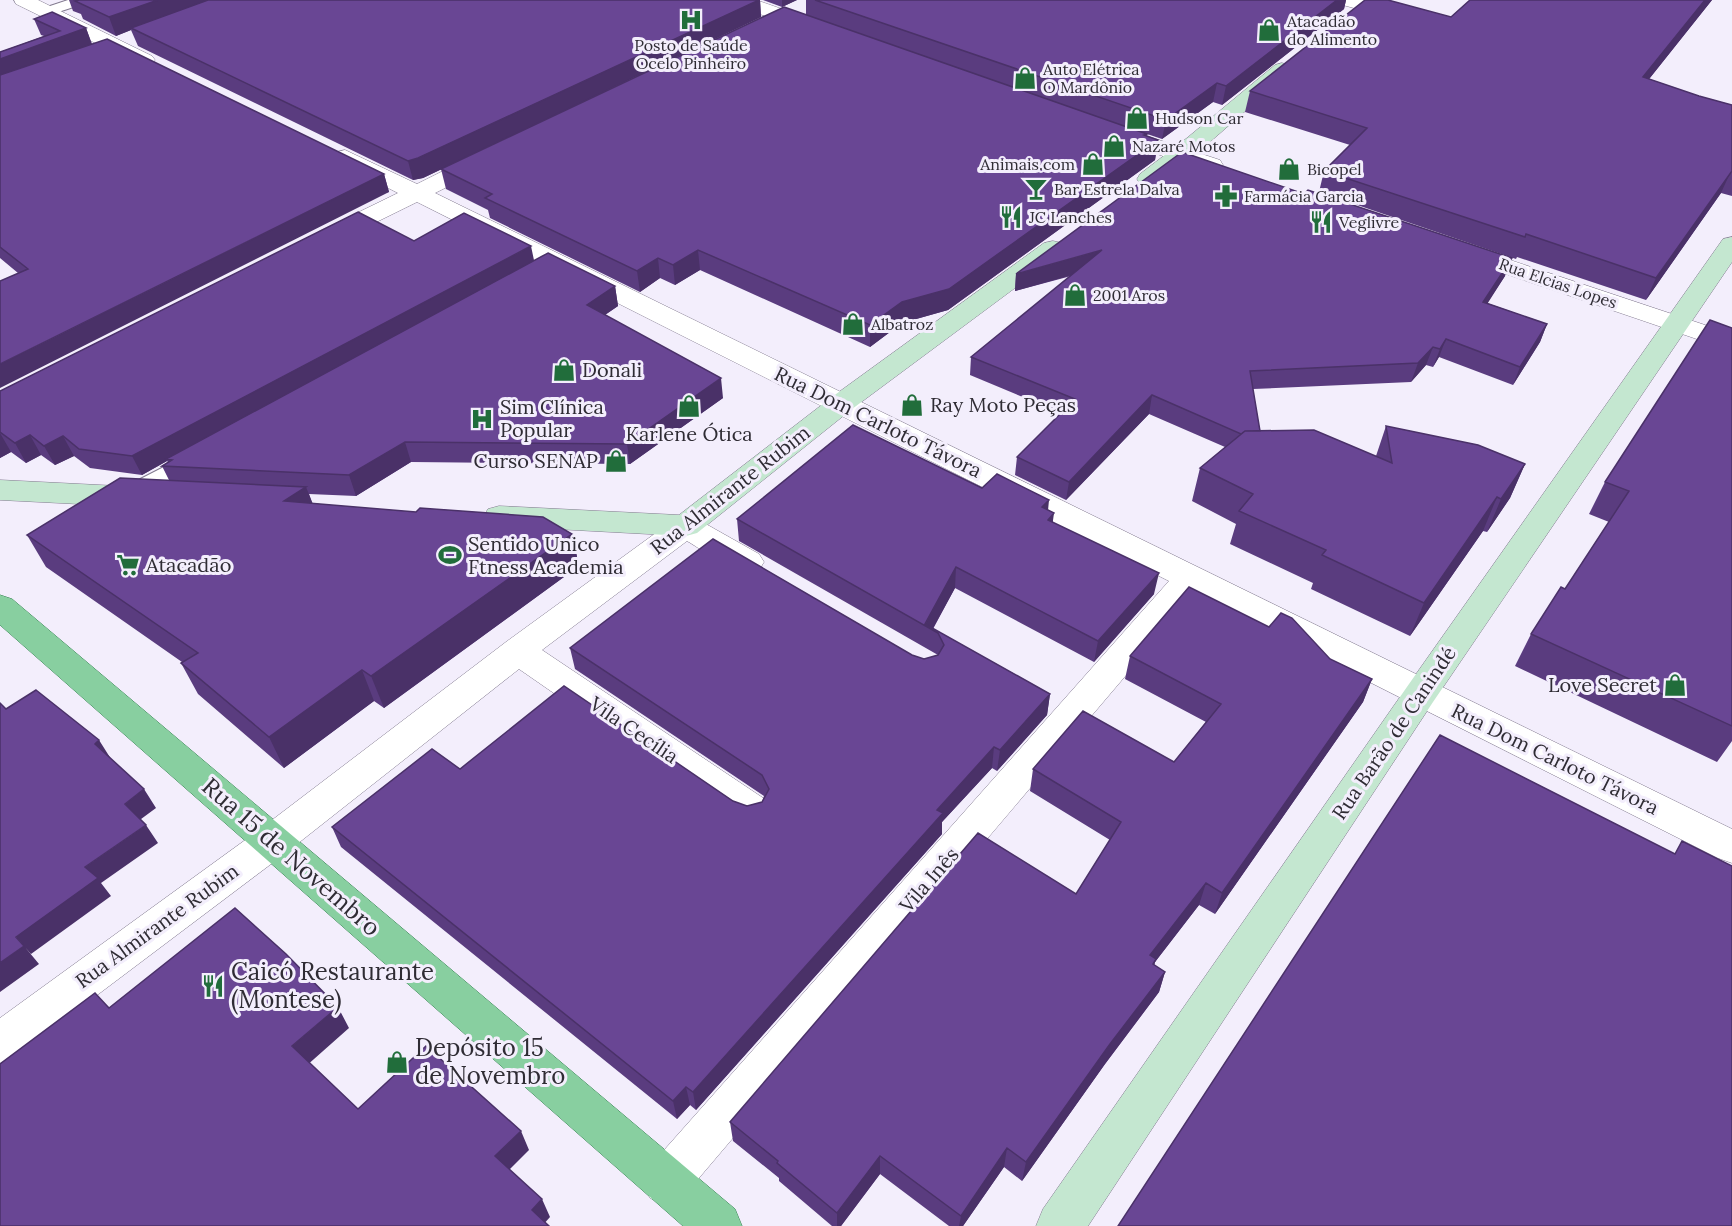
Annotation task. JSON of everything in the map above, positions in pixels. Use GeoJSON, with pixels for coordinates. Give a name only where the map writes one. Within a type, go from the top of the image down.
{"type":"FeatureCollection","features":[{"type":"Feature","properties":{"kind":"main road"},"geometry":{"type":"LineString","coordinates":[[1126,195],[1180,155],[1294,60]]}},
{"type":"Feature","properties":{"kind":"main road","name":"Rua Almirante Rubim"},"geometry":{"type":"LineString","coordinates":[[686,526],[842,403],[1069,236]]}},
{"type":"Feature","properties":{"kind":"main road","name":"Rua Barão de Canindé"},"geometry":{"type":"LineString","coordinates":[[1060,1226],[1421,693],[1732,244]]}},
{"type":"Feature","properties":{"kind":"main road"},"geometry":{"type":"LineString","coordinates":[[0,489],[173,499]]}},
{"type":"Feature","properties":{"kind":"main road"},"geometry":{"type":"LineString","coordinates":[[471,514],[686,526]]}},
{"type":"Feature","properties":{"kind":"main road","name":"Rua 15 de Novembro"},"geometry":{"type":"LineString","coordinates":[[0,607],[718,1226]]}},
{"type":"Feature","properties":{"kind":"street"},"geometry":{"type":"LineString","coordinates":[[738,0],[840,36]]}},
{"type":"Feature","properties":{"kind":"street"},"geometry":{"type":"LineString","coordinates":[[762,27],[807,5]]}},
{"type":"Feature","properties":{"kind":"street"},"geometry":{"type":"LineString","coordinates":[[35,6],[127,41],[169,72]]}},
{"type":"Feature","properties":{"kind":"street"},"geometry":{"type":"LineString","coordinates":[[86,57],[127,41]]}},
{"type":"Feature","properties":{"kind":"street"},"geometry":{"type":"LineString","coordinates":[[1098,127],[1228,171]]}},
{"type":"Feature","properties":{"kind":"street","name":"Rua Dom Carloto Távora"},"geometry":{"type":"LineString","coordinates":[[319,145],[416,192],[543,268],[842,403],[1732,847]]}},
{"type":"Feature","properties":{"kind":"street"},"geometry":{"type":"LineString","coordinates":[[303,249],[507,149]]}},
{"type":"Feature","properties":{"kind":"street","name":"Rua Elcias Lopes"},"geometry":{"type":"LineString","coordinates":[[1442,244],[1732,343]]}},
{"type":"Feature","properties":{"kind":"street"},"geometry":{"type":"LineString","coordinates":[[686,526],[769,574]]}},
{"type":"Feature","properties":{"kind":"street","name":"Rua Almirante Rubim"},"geometry":{"type":"LineString","coordinates":[[0,1043],[273,841],[518,651],[686,526]]}},
{"type":"Feature","properties":{"kind":"street","name":"Vila Inês"},"geometry":{"type":"LineString","coordinates":[[666,1182],[1191,577]]}},
{"type":"Feature","properties":{"kind":"street","name":"Vila Cecília"},"geometry":{"type":"LineString","coordinates":[[518,651],[750,809]]}},
{"type":"Feature","properties":{"kind":"lane"},"geometry":{"type":"LineString","coordinates":[[35,6],[81,0]]}},
{"type":"Feature","properties":{"kind":"lane"},"geometry":{"type":"LineString","coordinates":[[125,496],[209,451]]}},
{"type":"Feature","properties":{"kind":"building"},"geometry":{"type":"Polygon","coordinates":[[[158,0],[109,17],[75,1],[158,0]]]}},
{"type":"Feature","properties":{"kind":"building"},"geometry":{"type":"Polygon","coordinates":[[[208,0],[759,0],[408,161],[131,28],[208,0]]]}},
{"type":"Feature","properties":{"kind":"building"},"geometry":{"type":"Polygon","coordinates":[[[815,0],[1337,0],[1226,86],[1217,83],[1166,120],[815,0]]]}},
{"type":"Feature","properties":{"kind":"building"},"geometry":{"type":"Polygon","coordinates":[[[1365,0],[1388,0],[1451,17],[1470,0],[1705,0],[1643,77],[1732,105],[1732,171],[1656,278],[1526,234],[1525,237],[1324,171],[1367,128],[1250,91],[1365,0]]]}},
{"type":"Feature","properties":{"kind":"building"},"geometry":{"type":"Polygon","coordinates":[[[784,7],[1147,134],[1144,135],[1158,140],[949,289],[902,302],[870,325],[698,250],[673,265],[658,258],[637,271],[485,198],[492,194],[441,169],[784,7]]]}},
{"type":"Feature","properties":{"kind":"building"},"geometry":{"type":"Polygon","coordinates":[[[52,12],[86,28],[0,59],[0,52],[60,31],[34,19],[52,12]]]}},
{"type":"Feature","properties":{"kind":"building"},"geometry":{"type":"Polygon","coordinates":[[[107,39],[384,174],[0,364],[0,281],[28,269],[0,247],[0,75],[107,39]]]}},
{"type":"Feature","properties":{"kind":"building"},"geometry":{"type":"Polygon","coordinates":[[[1182,152],[1304,194],[1308,190],[1512,258],[1483,302],[1547,324],[1520,367],[1446,339],[1440,349],[1433,347],[1418,363],[1250,371],[1260,431],[1245,431],[1241,434],[1152,395],[1069,482],[1017,457],[1075,399],[971,357],[1102,250],[1016,274],[1182,152]]]}},
{"type":"Feature","properties":{"kind":"building"},"geometry":{"type":"Polygon","coordinates":[[[358,212],[414,241],[464,213],[531,246],[132,456],[79,449],[63,436],[44,446],[30,435],[15,443],[0,432],[0,391],[358,212]]]}},
{"type":"Feature","properties":{"kind":"building"},"geometry":{"type":"Polygon","coordinates":[[[548,253],[615,286],[587,305],[721,378],[627,444],[405,442],[349,475],[162,466],[172,460],[166,459],[548,253]]]}},
{"type":"Feature","properties":{"kind":"building"},"geometry":{"type":"Polygon","coordinates":[[[1710,320],[1732,328],[1732,726],[1531,634],[1561,587],[1565,589],[1629,491],[1605,482],[1710,320]]]}},
{"type":"Feature","properties":{"kind":"building"},"geometry":{"type":"Polygon","coordinates":[[[853,425],[982,488],[997,474],[1049,500],[1042,507],[1054,513],[1048,520],[1159,573],[1098,641],[956,567],[925,624],[1050,694],[1000,750],[994,747],[937,810],[943,813],[693,1092],[686,1087],[673,1101],[332,827],[432,749],[460,769],[564,686],[733,801],[747,806],[762,802],[769,789],[762,775],[570,648],[713,539],[912,655],[924,659],[938,655],[944,645],[938,633],[737,519],[853,425]]]}},
{"type":"Feature","properties":{"kind":"building"},"geometry":{"type":"Polygon","coordinates":[[[1386,426],[1478,445],[1525,464],[1501,499],[1497,497],[1424,603],[1322,555],[1326,550],[1239,511],[1253,494],[1200,468],[1245,431],[1314,430],[1392,463],[1386,426]]]}},
{"type":"Feature","properties":{"kind":"building"},"geometry":{"type":"Polygon","coordinates":[[[120,478],[306,487],[284,501],[416,512],[420,508],[543,517],[572,534],[371,676],[362,670],[269,737],[181,663],[198,653],[27,535],[120,478]]]}},
{"type":"Feature","properties":{"kind":"building"},"geometry":{"type":"Polygon","coordinates":[[[1189,587],[1269,627],[1281,613],[1292,618],[1330,659],[1372,679],[1222,893],[1206,883],[1150,955],[1156,959],[1153,964],[1165,972],[1110,1044],[1026,1162],[1007,1148],[961,1216],[880,1156],[837,1213],[730,1122],[978,833],[1076,894],[1121,822],[1033,769],[1083,711],[1174,762],[1221,704],[1130,656],[1189,587]]]}},
{"type":"Feature","properties":{"kind":"building"},"geometry":{"type":"Polygon","coordinates":[[[36,690],[99,740],[95,744],[144,789],[125,804],[146,825],[85,867],[98,878],[16,937],[24,946],[0,963],[0,703],[6,709],[36,690]]]}},
{"type":"Feature","properties":{"kind":"building"},"geometry":{"type":"Polygon","coordinates":[[[1440,735],[1675,854],[1682,841],[1732,866],[1732,1226],[1118,1226],[1440,735]]]}},
{"type":"Feature","properties":{"kind":"building"},"geometry":{"type":"Polygon","coordinates":[[[235,908],[286,954],[338,1007],[292,1046],[358,1109],[426,1046],[521,1131],[495,1156],[542,1199],[532,1210],[549,1226],[0,1226],[0,1064],[95,993],[109,1008],[235,908]]]}},
{"type":"Feature","properties":{"kind":"place","name":"Posto de Saúde Ocelo Pinheiro"},"geometry":{"type":"Point","coordinates":[691,20]}},
{"type":"Feature","properties":{"kind":"place","name":"Atacadão do Alimento"},"geometry":{"type":"Point","coordinates":[1269,30]}},
{"type":"Feature","properties":{"kind":"place","name":"Auto Elétrica O Mardônio"},"geometry":{"type":"Point","coordinates":[1025,78]}},
{"type":"Feature","properties":{"kind":"place","name":"Hudson Car"},"geometry":{"type":"Point","coordinates":[1137,118]}},
{"type":"Feature","properties":{"kind":"place","name":"Nazaré Motos"},"geometry":{"type":"Point","coordinates":[1114,146]}},
{"type":"Feature","properties":{"kind":"place","name":"Animais.com"},"geometry":{"type":"Point","coordinates":[1093,164]}},
{"type":"Feature","properties":{"kind":"place","name":"Bicopel"},"geometry":{"type":"Point","coordinates":[1289,169]}},
{"type":"Feature","properties":{"kind":"place","name":"Bar Estrela Dalva"},"geometry":{"type":"Point","coordinates":[1036,189]}},
{"type":"Feature","properties":{"kind":"place","name":"Farmácia Garcia"},"geometry":{"type":"Point","coordinates":[1226,196]}},
{"type":"Feature","properties":{"kind":"place","name":"JC Lanches"},"geometry":{"type":"Point","coordinates":[1011,217]}},
{"type":"Feature","properties":{"kind":"place","name":"Veglivre"},"geometry":{"type":"Point","coordinates":[1321,222]}},
{"type":"Feature","properties":{"kind":"place","name":"2001 Aros"},"geometry":{"type":"Point","coordinates":[1075,295]}},
{"type":"Feature","properties":{"kind":"place","name":"Albatroz"},"geometry":{"type":"Point","coordinates":[853,324]}},
{"type":"Feature","properties":{"kind":"place","name":"Donali"},"geometry":{"type":"Point","coordinates":[564,370]}},
{"type":"Feature","properties":{"kind":"place","name":"Ray Moto Peças"},"geometry":{"type":"Point","coordinates":[912,405]}},
{"type":"Feature","properties":{"kind":"place","name":"Karlene Ótica"},"geometry":{"type":"Point","coordinates":[689,406]}},
{"type":"Feature","properties":{"kind":"place","name":"Sim Clínica Popular"},"geometry":{"type":"Point","coordinates":[482,419]}},
{"type":"Feature","properties":{"kind":"place","name":"Curso SENAP"},"geometry":{"type":"Point","coordinates":[616,461]}},
{"type":"Feature","properties":{"kind":"place","name":"Sentido Unico Ftness Academia"},"geometry":{"type":"Point","coordinates":[450,555]}},
{"type":"Feature","properties":{"kind":"place","name":"Atacadão"},"geometry":{"type":"Point","coordinates":[128,565]}},
{"type":"Feature","properties":{"kind":"place","name":"Love Secret"},"geometry":{"type":"Point","coordinates":[1675,685]}},
{"type":"Feature","properties":{"kind":"place","name":"Caicó Restaurante (Montese)"},"geometry":{"type":"Point","coordinates":[213,986]}},
{"type":"Feature","properties":{"kind":"place","name":"Depósito 15 de Novembro"},"geometry":{"type":"Point","coordinates":[397,1062]}}]}
